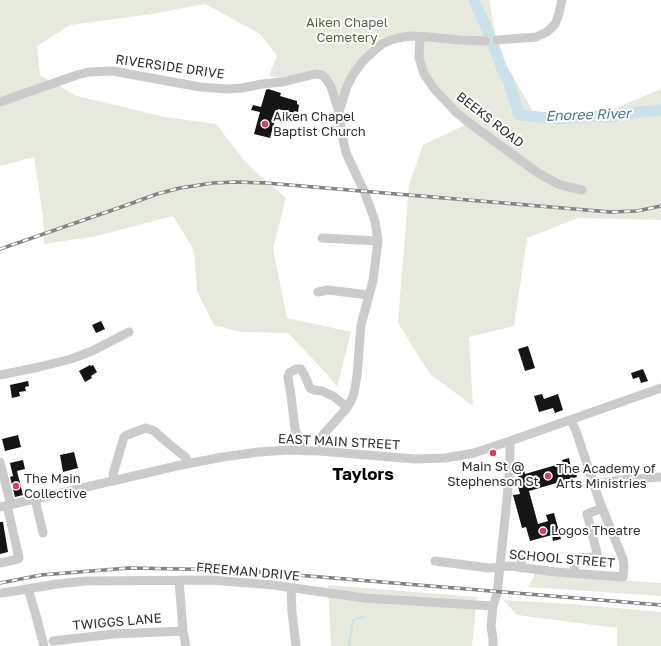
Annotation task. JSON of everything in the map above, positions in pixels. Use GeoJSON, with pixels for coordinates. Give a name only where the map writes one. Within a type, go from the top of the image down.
{"type":"FeatureCollection","features":[{"type":"Feature","properties":{"kind":"street"},"geometry":{"type":"LineString","coordinates":[[497,40],[536,36],[547,32],[555,24],[561,9],[562,0]]}},
{"type":"Feature","properties":{"kind":"street"},"geometry":{"type":"LineString","coordinates":[[319,451],[322,436],[347,407],[356,386],[361,325],[373,281],[378,241],[375,221],[364,191],[346,153],[339,112],[344,94],[350,80],[369,54],[382,44],[391,40],[404,37],[420,37],[485,41]]}},
{"type":"Feature","properties":{"kind":"street","name":"BEEKS ROAD"},"geometry":{"type":"LineString","coordinates":[[420,37],[419,58],[424,74],[435,90],[457,113],[538,174],[558,184],[569,188],[582,190]]}},
{"type":"Feature","properties":{"kind":"street","name":"RIVERSIDE DRIVE"},"geometry":{"type":"LineString","coordinates":[[0,102],[89,72],[113,72],[200,87],[227,89],[283,82],[314,74],[322,75],[330,84],[339,112]]}},
{"type":"Feature","properties":{"kind":"street"},"geometry":{"type":"LineString","coordinates":[[322,238],[378,241]]}},
{"type":"Feature","properties":{"kind":"street"},"geometry":{"type":"LineString","coordinates":[[318,292],[328,290],[369,294]]}},
{"type":"Feature","properties":{"kind":"street"},"geometry":{"type":"LineString","coordinates":[[0,375],[39,368],[71,359],[92,351],[129,332]]}},
{"type":"Feature","properties":{"kind":"street"},"geometry":{"type":"LineString","coordinates":[[305,451],[295,429],[288,377],[289,373],[296,369],[301,369],[310,388],[333,396],[347,407]]}},
{"type":"Feature","properties":{"kind":"street","name":"EAST MAIN STREET"},"geometry":{"type":"LineString","coordinates":[[6,506],[188,464],[254,453],[288,450],[319,451],[415,459],[445,458],[474,453],[661,388]]}},
{"type":"Feature","properties":{"kind":"street","name":"SCHOOL STREET"},"geometry":{"type":"LineString","coordinates":[[435,561],[490,568],[510,566],[623,577],[623,560],[602,508],[571,420]]}},
{"type":"Feature","properties":{"kind":"street"},"geometry":{"type":"LineString","coordinates":[[114,480],[113,474],[124,437],[127,434],[146,428],[154,431],[184,456],[188,464]]}},
{"type":"Feature","properties":{"kind":"street"},"geometry":{"type":"LineString","coordinates":[[495,644],[491,626],[500,567],[510,465],[510,441]]}},
{"type":"Feature","properties":{"kind":"street"},"geometry":{"type":"LineString","coordinates":[[0,462],[6,506],[19,558],[0,563]]}},
{"type":"Feature","properties":{"kind":"street"},"geometry":{"type":"LineString","coordinates":[[594,484],[620,480],[661,477]]}},
{"type":"Feature","properties":{"kind":"street"},"geometry":{"type":"LineString","coordinates":[[35,499],[43,533]]}},
{"type":"Feature","properties":{"kind":"street"},"geometry":{"type":"LineString","coordinates":[[575,573],[574,558],[598,557],[587,514],[602,508]]}},
{"type":"Feature","properties":{"kind":"street"},"geometry":{"type":"LineString","coordinates":[[520,568],[522,554]]}},
{"type":"Feature","properties":{"kind":"street"},"geometry":{"type":"LineString","coordinates":[[179,580],[183,631],[186,646]]}},
{"type":"Feature","properties":{"kind":"street","name":"FREEMAN DRIVE"},"geometry":{"type":"LineString","coordinates":[[0,593],[86,581],[211,580],[372,598],[493,606]]}},
{"type":"Feature","properties":{"kind":"street"},"geometry":{"type":"LineString","coordinates":[[291,588],[296,646]]}},
{"type":"Feature","properties":{"kind":"street"},"geometry":{"type":"LineString","coordinates":[[28,589],[44,646]]}},
{"type":"Feature","properties":{"kind":"street","name":"TWIGGS LANE"},"geometry":{"type":"LineString","coordinates":[[53,641],[114,634],[183,631]]}},
{"type":"Feature","properties":{"kind":"green space","name":"Aiken Chapel Cemetery"},"geometry":{"type":"Polygon","coordinates":[[[0,0],[489,0],[498,50],[535,115],[604,113],[661,89],[661,220],[578,218],[527,238],[514,326],[469,337],[473,406],[430,374],[398,323],[409,185],[423,145],[469,123],[430,80],[415,33],[381,41],[339,102],[325,74],[288,79],[269,76],[277,56],[260,34],[205,4],[152,14],[70,25],[37,46],[40,75],[77,96],[165,117],[216,124],[248,165],[286,198],[273,249],[287,318],[351,332],[337,387],[326,373],[288,333],[240,332],[214,325],[197,291],[194,250],[173,216],[97,236],[44,244],[43,216],[34,157],[0,166],[0,0]]]}},
{"type":"Feature","properties":{"kind":"green space"},"geometry":{"type":"Polygon","coordinates":[[[535,574],[661,583],[661,596],[528,587],[535,574]]]}},
{"type":"Feature","properties":{"kind":"green space"},"geometry":{"type":"Polygon","coordinates":[[[328,585],[477,597],[472,646],[331,646],[328,585]]]}},
{"type":"Feature","properties":{"kind":"green space"},"geometry":{"type":"Polygon","coordinates":[[[503,600],[661,612],[661,646],[617,646],[617,628],[517,615],[503,600]]]}},
{"type":"Feature","properties":{"kind":"building","name":"Aiken Chapel Baptist Church"},"geometry":{"type":"Polygon","coordinates":[[[268,89],[281,93],[280,96],[297,101],[297,104],[299,105],[298,112],[294,111],[294,113],[278,109],[270,138],[254,134],[260,112],[251,110],[253,105],[261,107],[266,90],[268,89]]]}},
{"type":"Feature","properties":{"kind":"building"},"geometry":{"type":"Polygon","coordinates":[[[101,321],[105,329],[96,333],[92,325],[101,321]]]}},
{"type":"Feature","properties":{"kind":"building"},"geometry":{"type":"Polygon","coordinates":[[[528,346],[535,368],[525,371],[518,349],[528,346]]]}},
{"type":"Feature","properties":{"kind":"building"},"geometry":{"type":"Polygon","coordinates":[[[93,365],[97,372],[91,376],[92,378],[85,382],[79,371],[93,365]]]}},
{"type":"Feature","properties":{"kind":"building"},"geometry":{"type":"Polygon","coordinates":[[[643,369],[648,381],[641,383],[639,377],[633,379],[631,373],[643,369]]]}},
{"type":"Feature","properties":{"kind":"building"},"geometry":{"type":"Polygon","coordinates":[[[28,381],[29,386],[25,387],[26,391],[19,392],[20,396],[12,398],[10,385],[28,381]]]}},
{"type":"Feature","properties":{"kind":"building"},"geometry":{"type":"Polygon","coordinates":[[[542,394],[544,399],[558,394],[563,410],[555,413],[553,408],[539,412],[534,396],[542,394]]]}},
{"type":"Feature","properties":{"kind":"building"},"geometry":{"type":"Polygon","coordinates":[[[18,435],[21,447],[5,451],[2,439],[18,435]]]}},
{"type":"Feature","properties":{"kind":"building"},"geometry":{"type":"Polygon","coordinates":[[[74,452],[78,468],[63,472],[60,455],[74,452]]]}},
{"type":"Feature","properties":{"kind":"building"},"geometry":{"type":"Polygon","coordinates":[[[569,458],[571,468],[574,467],[577,477],[529,491],[538,524],[548,521],[546,515],[554,513],[561,539],[553,541],[552,535],[530,541],[526,527],[522,528],[513,495],[520,494],[517,482],[520,481],[517,472],[524,470],[525,474],[563,463],[562,460],[569,458]]]}},
{"type":"Feature","properties":{"kind":"building"},"geometry":{"type":"Polygon","coordinates":[[[23,460],[25,469],[17,471],[23,495],[15,497],[10,477],[13,476],[10,463],[23,460]]]}},
{"type":"Feature","properties":{"kind":"building"},"geometry":{"type":"Polygon","coordinates":[[[0,522],[3,522],[8,552],[0,554],[0,522]]]}},
{"type":"Feature","properties":{"kind":"waterway","name":"Enoree River"},"geometry":{"type":"LineString","coordinates":[[474,0],[492,41],[503,72],[508,79],[519,115],[559,119],[588,116],[609,117],[661,110]]}},
{"type":"Feature","properties":{"kind":"waterway"},"geometry":{"type":"LineString","coordinates":[[349,646],[353,620],[365,616]]}},
{"type":"Feature","properties":{"kind":"railway"},"geometry":{"type":"LineString","coordinates":[[0,249],[157,194],[180,188],[213,183],[266,183],[610,212],[637,211],[661,206]]}},
{"type":"Feature","properties":{"kind":"railway"},"geometry":{"type":"LineString","coordinates":[[0,583],[41,575],[129,568],[236,570],[661,605]]}},
{"type":"Feature","properties":{"kind":"place","name":"Aiken Chapel Baptist Church"},"geometry":{"type":"Point","coordinates":[265,124]}},
{"type":"Feature","properties":{"kind":"place","name":"Main St @ Stephenson St"},"geometry":{"type":"Point","coordinates":[493,453]}},
{"type":"Feature","properties":{"kind":"place","name":"The Academy of Arts Ministries"},"geometry":{"type":"Point","coordinates":[548,476]}},
{"type":"Feature","properties":{"kind":"place","name":"The Main Collective"},"geometry":{"type":"Point","coordinates":[16,486]}},
{"type":"Feature","properties":{"kind":"place","name":"Logos Theatre"},"geometry":{"type":"Point","coordinates":[543,531]}},
{"type":"Feature","properties":{"kind":"district","name":"Taylors"},"geometry":{"type":"Point","coordinates":[363,475]}}]}
